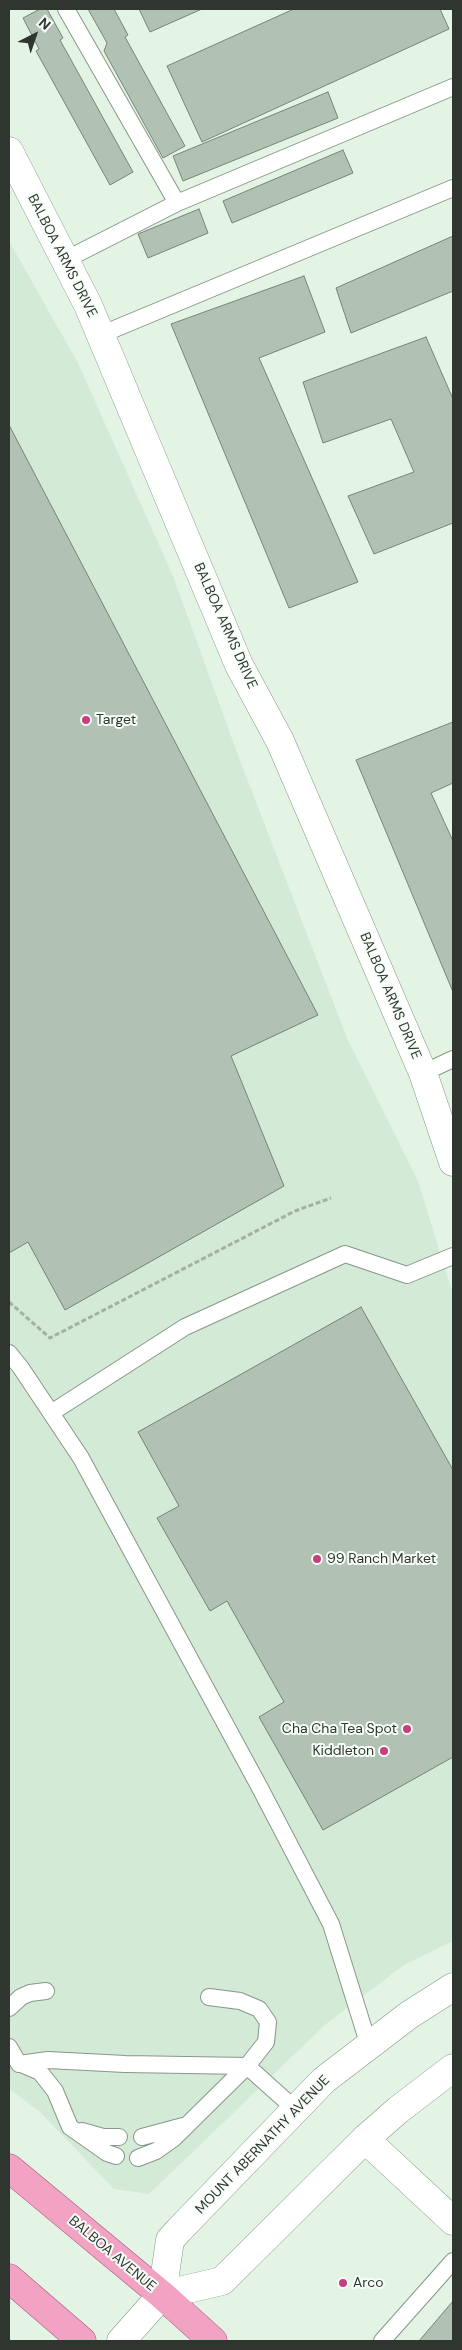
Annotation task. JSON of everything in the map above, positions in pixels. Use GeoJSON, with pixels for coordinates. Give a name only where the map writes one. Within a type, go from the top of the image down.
{"type":"FeatureCollection","features":[{"type":"Feature","properties":{"kind":"main road","name":"BALBOA AVENUE"},"geometry":{"type":"LineString","coordinates":[[9,2168],[162,2295],[213,2341]]}},
{"type":"Feature","properties":{"kind":"main road"},"geometry":{"type":"LineString","coordinates":[[9,2278],[82,2341]]}},
{"type":"Feature","properties":{"kind":"street","name":"BALBOA ARMS DRIVE"},"geometry":{"type":"LineString","coordinates":[[12,168],[65,260],[100,335],[239,665],[280,741],[423,1073],[453,1162]]}},
{"type":"Feature","properties":{"kind":"street","name":"MOUNT ABERNATHY AVENUE"},"geometry":{"type":"LineString","coordinates":[[162,2295],[170,2240],[324,2080],[409,2015],[453,1987]]}},
{"type":"Feature","properties":{"kind":"street"},"geometry":{"type":"LineString","coordinates":[[122,2341],[162,2295],[222,2281],[365,2139],[398,2110],[453,2068]]}},
{"type":"Feature","properties":{"kind":"street"},"geometry":{"type":"LineString","coordinates":[[365,2139],[453,2220]]}},
{"type":"Feature","properties":{"kind":"lane"},"geometry":{"type":"LineString","coordinates":[[66,9],[177,203]]}},
{"type":"Feature","properties":{"kind":"lane"},"geometry":{"type":"LineString","coordinates":[[65,260],[177,203],[453,87]]}},
{"type":"Feature","properties":{"kind":"lane"},"geometry":{"type":"LineString","coordinates":[[100,335],[453,188]]}},
{"type":"Feature","properties":{"kind":"lane"},"geometry":{"type":"LineString","coordinates":[[423,1073],[453,1058]]}},
{"type":"Feature","properties":{"kind":"lane"},"geometry":{"type":"LineString","coordinates":[[51,1413],[185,1327],[345,1254],[407,1275],[453,1256]]}},
{"type":"Feature","properties":{"kind":"lane"},"geometry":{"type":"LineString","coordinates":[[9,1353],[81,1458],[331,1924],[369,2046]]}},
{"type":"Feature","properties":{"kind":"lane"},"geometry":{"type":"LineString","coordinates":[[9,2008],[21,1997],[30,1993],[46,1991]]}},
{"type":"Feature","properties":{"kind":"lane"},"geometry":{"type":"LineString","coordinates":[[138,2158],[156,2151],[187,2125],[247,2066],[266,2042],[268,2022],[259,2009],[240,2001],[208,1997]]}},
{"type":"Feature","properties":{"kind":"lane"},"geometry":{"type":"LineString","coordinates":[[9,2046],[14,2064]]}},
{"type":"Feature","properties":{"kind":"lane"},"geometry":{"type":"LineString","coordinates":[[14,2064],[48,2060],[125,2064],[247,2066],[295,2110]]}},
{"type":"Feature","properties":{"kind":"lane"},"geometry":{"type":"LineString","coordinates":[[14,2064],[40,2072],[55,2091],[70,2127],[107,2153],[116,2156]]}},
{"type":"Feature","properties":{"kind":"lane"},"geometry":{"type":"LineString","coordinates":[[142,2138],[187,2125]]}},
{"type":"Feature","properties":{"kind":"lane"},"geometry":{"type":"LineString","coordinates":[[70,2127],[103,2137],[119,2137]]}},
{"type":"Feature","properties":{"kind":"lane"},"geometry":{"type":"LineString","coordinates":[[382,2341],[447,2279],[453,2261]]}},
{"type":"Feature","properties":{"kind":"path"},"geometry":{"type":"LineString","coordinates":[[9,1302],[50,1338],[295,1211],[330,1198]]}},
{"type":"Feature","properties":{"kind":"shaded area"},"geometry":{"type":"Polygon","coordinates":[[[9,241],[78,363],[173,576],[236,750],[347,1038],[418,1181],[453,1294],[453,1941],[404,1965],[326,2024],[149,2194],[114,2189],[39,2111],[9,2089],[9,241]]]}},
{"type":"Feature","properties":{"kind":"building"},"geometry":{"type":"Polygon","coordinates":[[[40,9],[47,9],[63,38],[60,40],[133,172],[110,185],[36,51],[39,49],[23,18],[40,9]]]}},
{"type":"Feature","properties":{"kind":"building"},"geometry":{"type":"Polygon","coordinates":[[[88,9],[114,9],[128,35],[125,37],[185,146],[163,158],[104,51],[107,43],[88,9]]]}},
{"type":"Feature","properties":{"kind":"building"},"geometry":{"type":"Polygon","coordinates":[[[139,9],[202,9],[150,32],[139,9]]]}},
{"type":"Feature","properties":{"kind":"building"},"geometry":{"type":"Polygon","coordinates":[[[294,9],[440,9],[449,29],[202,142],[167,66],[294,9]]]}},
{"type":"Feature","properties":{"kind":"building"},"geometry":{"type":"Polygon","coordinates":[[[328,92],[338,118],[183,181],[173,156],[328,92]]]}},
{"type":"Feature","properties":{"kind":"building"},"geometry":{"type":"Polygon","coordinates":[[[343,150],[353,173],[232,223],[223,201],[343,150]]]}},
{"type":"Feature","properties":{"kind":"building"},"geometry":{"type":"Polygon","coordinates":[[[199,209],[208,233],[148,258],[138,234],[199,209]]]}},
{"type":"Feature","properties":{"kind":"building"},"geometry":{"type":"Polygon","coordinates":[[[453,236],[453,291],[351,333],[336,288],[453,236]]]}},
{"type":"Feature","properties":{"kind":"building"},"geometry":{"type":"Polygon","coordinates":[[[304,276],[325,332],[259,358],[358,582],[289,608],[171,324],[304,276]]]}},
{"type":"Feature","properties":{"kind":"building"},"geometry":{"type":"Polygon","coordinates":[[[426,337],[453,399],[453,523],[374,554],[348,496],[414,472],[391,419],[323,443],[303,382],[426,337]]]}},
{"type":"Feature","properties":{"kind":"building","name":"Target"},"geometry":{"type":"Polygon","coordinates":[[[9,425],[318,1015],[231,1056],[284,1186],[65,1310],[28,1242],[9,1253],[9,425]]]}},
{"type":"Feature","properties":{"kind":"building"},"geometry":{"type":"Polygon","coordinates":[[[453,722],[453,783],[431,793],[453,841],[453,992],[356,760],[453,722]]]}},
{"type":"Feature","properties":{"kind":"building","name":"99 Ranch Market"},"geometry":{"type":"Polygon","coordinates":[[[361,1307],[453,1470],[453,1757],[323,1830],[259,1717],[284,1702],[227,1601],[210,1611],[157,1518],[179,1506],[138,1432],[361,1307]]]}},
{"type":"Feature","properties":{"kind":"building"},"geometry":{"type":"Polygon","coordinates":[[[453,2301],[453,2341],[419,2341],[453,2301]]]}},
{"type":"Feature","properties":{"kind":"place","name":"Target"},"geometry":{"type":"Point","coordinates":[86,720]}},
{"type":"Feature","properties":{"kind":"place","name":"99 Ranch Market"},"geometry":{"type":"Point","coordinates":[317,1559]}},
{"type":"Feature","properties":{"kind":"place","name":"Cha Cha Tea Spot"},"geometry":{"type":"Point","coordinates":[407,1729]}},
{"type":"Feature","properties":{"kind":"place","name":"Kiddleton"},"geometry":{"type":"Point","coordinates":[384,1751]}},
{"type":"Feature","properties":{"kind":"place","name":"Arco"},"geometry":{"type":"Point","coordinates":[343,2283]}}]}
